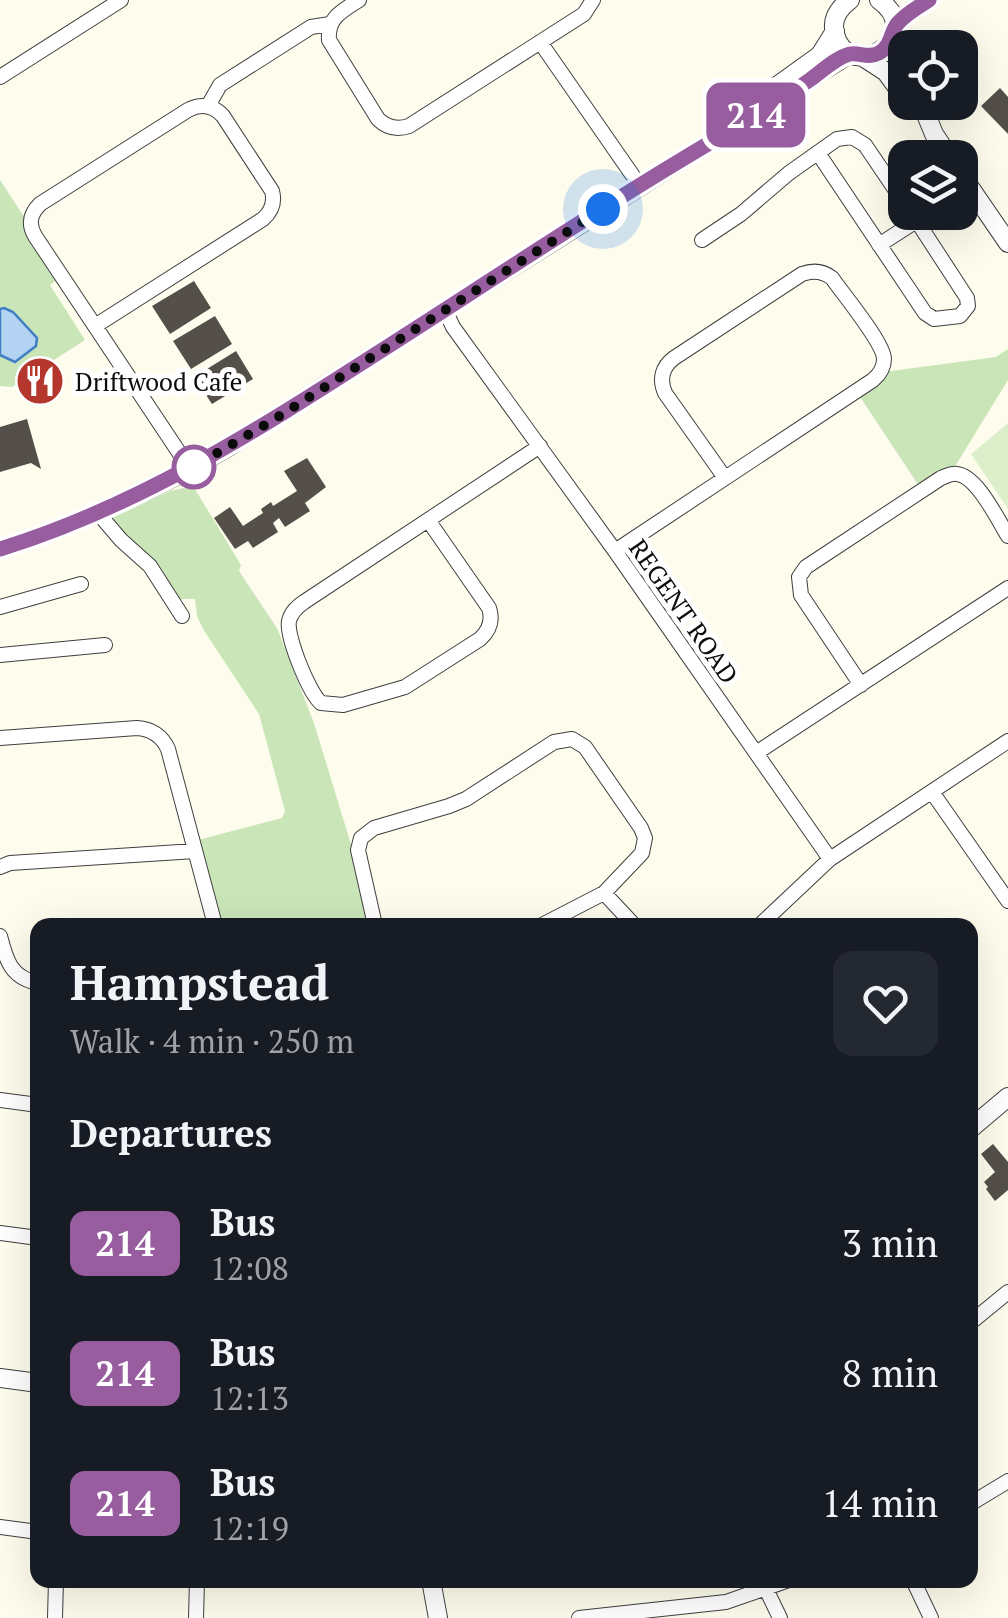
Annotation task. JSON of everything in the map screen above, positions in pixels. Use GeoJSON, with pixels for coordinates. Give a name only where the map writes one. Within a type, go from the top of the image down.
{"type":"FeatureCollection","features":[{"type":"Feature","properties":{"kind":"street"},"geometry":{"type":"LineString","coordinates":[[0,78],[121,0]]}},
{"type":"Feature","properties":{"kind":"street"},"geometry":{"type":"LineString","coordinates":[[359,0],[337,14],[330,24],[331,46],[378,119],[397,128],[409,126],[584,14],[593,0]]}},
{"type":"Feature","properties":{"kind":"street"},"geometry":{"type":"LineString","coordinates":[[829,0],[840,44],[888,75]]}},
{"type":"Feature","properties":{"kind":"street"},"geometry":{"type":"LineString","coordinates":[[694,151],[811,63],[826,48],[841,7],[850,0]]}},
{"type":"Feature","properties":{"kind":"street"},"geometry":{"type":"LineString","coordinates":[[879,0],[890,10],[894,30]]}},
{"type":"Feature","properties":{"kind":"street"},"geometry":{"type":"LineString","coordinates":[[895,30],[912,10],[929,0]]}},
{"type":"Feature","properties":{"kind":"street"},"geometry":{"type":"LineString","coordinates":[[208,106],[220,85],[311,27],[330,24]]}},
{"type":"Feature","properties":{"kind":"street"},"geometry":{"type":"LineString","coordinates":[[540,42],[640,186]]}},
{"type":"Feature","properties":{"kind":"street"},"geometry":{"type":"LineString","coordinates":[[0,549],[98,513],[190,469],[275,419],[694,151],[857,55],[882,52],[888,42]]}},
{"type":"Feature","properties":{"kind":"street"},"geometry":{"type":"LineString","coordinates":[[95,326],[271,211],[272,191],[224,116],[208,106],[188,110],[40,204],[30,222],[32,232],[190,469]]}},
{"type":"Feature","properties":{"kind":"street"},"geometry":{"type":"LineString","coordinates":[[923,120],[939,140]]}},
{"type":"Feature","properties":{"kind":"street"},"geometry":{"type":"LineString","coordinates":[[928,120],[933,131]]}},
{"type":"Feature","properties":{"kind":"street"},"geometry":{"type":"LineString","coordinates":[[702,240],[741,214],[788,173],[842,137],[857,138],[865,145],[888,179]]}},
{"type":"Feature","properties":{"kind":"street"},"geometry":{"type":"LineString","coordinates":[[818,153],[927,316],[960,316],[968,306],[967,298],[923,230]]}},
{"type":"Feature","properties":{"kind":"street"},"geometry":{"type":"LineString","coordinates":[[978,204],[1008,244]]}},
{"type":"Feature","properties":{"kind":"street"},"geometry":{"type":"LineString","coordinates":[[879,244],[897,230]]}},
{"type":"Feature","properties":{"kind":"street"},"geometry":{"type":"LineString","coordinates":[[615,550],[725,478],[873,380],[881,372],[881,347],[828,275],[813,271],[802,274],[664,368],[662,381],[666,393],[725,478]]}},
{"type":"Feature","properties":{"kind":"street","name":"REGENT ROAD"},"geometry":{"type":"LineString","coordinates":[[444,310],[830,859]]}},
{"type":"Feature","properties":{"kind":"street"},"geometry":{"type":"LineString","coordinates":[[428,520],[488,608],[488,630],[405,687],[343,705],[321,703],[311,692],[290,637],[288,626],[294,610],[428,520],[540,446]]}},
{"type":"Feature","properties":{"kind":"street"},"geometry":{"type":"LineString","coordinates":[[860,685],[801,595],[798,583],[806,567],[950,474],[974,482],[1008,536]]}},
{"type":"Feature","properties":{"kind":"street"},"geometry":{"type":"LineString","coordinates":[[98,513],[150,566],[182,616]]}},
{"type":"Feature","properties":{"kind":"street"},"geometry":{"type":"LineString","coordinates":[[0,607],[81,584]]}},
{"type":"Feature","properties":{"kind":"street"},"geometry":{"type":"LineString","coordinates":[[756,753],[1008,588]]}},
{"type":"Feature","properties":{"kind":"street"},"geometry":{"type":"LineString","coordinates":[[0,655],[105,645]]}},
{"type":"Feature","properties":{"kind":"street"},"geometry":{"type":"LineString","coordinates":[[0,738],[137,728],[154,732],[168,749],[213,918]]}},
{"type":"Feature","properties":{"kind":"street"},"geometry":{"type":"LineString","coordinates":[[373,918],[358,850],[365,834],[466,799],[566,738],[585,748],[645,838],[640,858],[604,892],[555,918]]}},
{"type":"Feature","properties":{"kind":"street"},"geometry":{"type":"LineString","coordinates":[[767,918],[830,859],[1008,742]]}},
{"type":"Feature","properties":{"kind":"street"},"geometry":{"type":"LineString","coordinates":[[932,792],[1008,901]]}},
{"type":"Feature","properties":{"kind":"street"},"geometry":{"type":"LineString","coordinates":[[0,867],[195,850]]}},
{"type":"Feature","properties":{"kind":"street"},"geometry":{"type":"LineString","coordinates":[[604,892],[628,918]]}},
{"type":"Feature","properties":{"kind":"street"},"geometry":{"type":"LineString","coordinates":[[0,936],[12,970],[30,981]]}},
{"type":"Feature","properties":{"kind":"street"},"geometry":{"type":"LineString","coordinates":[[978,1122],[1008,1098]]}},
{"type":"Feature","properties":{"kind":"street"},"geometry":{"type":"LineString","coordinates":[[0,1100],[30,1104]]}},
{"type":"Feature","properties":{"kind":"street"},"geometry":{"type":"LineString","coordinates":[[0,1233],[30,1237]]}},
{"type":"Feature","properties":{"kind":"street"},"geometry":{"type":"LineString","coordinates":[[978,1317],[1008,1292]]}},
{"type":"Feature","properties":{"kind":"street"},"geometry":{"type":"LineString","coordinates":[[0,1378],[30,1382]]}},
{"type":"Feature","properties":{"kind":"street"},"geometry":{"type":"LineString","coordinates":[[978,1499],[1008,1480]]}},
{"type":"Feature","properties":{"kind":"street"},"geometry":{"type":"LineString","coordinates":[[0,1527],[30,1531]]}},
{"type":"Feature","properties":{"kind":"street"},"geometry":{"type":"LineString","coordinates":[[55,1618],[56,1588]]}},
{"type":"Feature","properties":{"kind":"street"},"geometry":{"type":"LineString","coordinates":[[196,1618],[197,1588]]}},
{"type":"Feature","properties":{"kind":"street"},"geometry":{"type":"LineString","coordinates":[[433,1588],[438,1618]]}},
{"type":"Feature","properties":{"kind":"street"},"geometry":{"type":"LineString","coordinates":[[917,1588],[931,1618]]}},
{"type":"Feature","properties":{"kind":"street"},"geometry":{"type":"LineString","coordinates":[[579,1618],[726,1602],[766,1589],[780,1618]]}},
{"type":"Feature","properties":{"kind":"green space"},"geometry":{"type":"Polygon","coordinates":[[[0,180],[57,280],[50,285],[85,340],[12,387],[0,386],[0,180]]]}},
{"type":"Feature","properties":{"kind":"green space"},"geometry":{"type":"Polygon","coordinates":[[[1008,349],[1008,380],[954,468],[941,471],[919,486],[860,397],[884,380],[883,372],[996,357],[1008,349]]]}},
{"type":"Feature","properties":{"kind":"green space"},"geometry":{"type":"Polygon","coordinates":[[[1008,423],[1008,509],[971,454],[1008,423]]]}},
{"type":"Feature","properties":{"kind":"green space"},"geometry":{"type":"Polygon","coordinates":[[[193,486],[241,565],[239,571],[277,628],[314,723],[353,851],[367,918],[218,918],[198,840],[282,818],[285,811],[259,714],[203,629],[195,599],[179,599],[151,557],[134,546],[109,519],[170,491],[193,486]]]}},
{"type":"Feature","properties":{"kind":"water"},"geometry":{"type":"Polygon","coordinates":[[[0,309],[13,312],[37,338],[36,346],[15,362],[0,355],[0,309]]]}},
{"type":"Feature","properties":{"kind":"building"},"geometry":{"type":"Polygon","coordinates":[[[1000,88],[1008,97],[1008,134],[981,106],[1000,88]]]}},
{"type":"Feature","properties":{"kind":"building"},"geometry":{"type":"Polygon","coordinates":[[[194,281],[211,308],[170,334],[152,306],[194,281]]]}},
{"type":"Feature","properties":{"kind":"building"},"geometry":{"type":"Polygon","coordinates":[[[215,316],[232,344],[191,369],[173,341],[215,316]]]}},
{"type":"Feature","properties":{"kind":"building"},"geometry":{"type":"Polygon","coordinates":[[[236,351],[253,379],[212,404],[194,377],[236,351]]]}},
{"type":"Feature","properties":{"kind":"building"},"geometry":{"type":"Polygon","coordinates":[[[27,419],[41,469],[31,463],[0,472],[0,427],[27,419]]]}},
{"type":"Feature","properties":{"kind":"building"},"geometry":{"type":"Polygon","coordinates":[[[307,458],[326,487],[305,503],[310,511],[285,527],[279,518],[273,523],[278,532],[253,548],[248,541],[235,549],[214,518],[230,507],[243,526],[263,513],[261,509],[271,502],[273,506],[297,491],[284,471],[307,458]]]}},
{"type":"Feature","properties":{"kind":"building"},"geometry":{"type":"Polygon","coordinates":[[[993,1144],[1008,1162],[1008,1190],[995,1201],[984,1182],[995,1172],[981,1154],[993,1144]]]}},
{"type":"Feature","properties":{"kind":"bus line","name":"214"},"geometry":{"type":"LineString","coordinates":[[0,549],[116,505],[254,432],[830,65],[851,54],[870,56],[882,52],[895,26],[929,0]]}},
{"type":"Feature","properties":{"kind":"place","name":"Driftwood Cafe"},"geometry":{"type":"Point","coordinates":[40,381]}},
{"type":"Feature","properties":{"kind":"route"},"geometry":{"type":"LineString","coordinates":[[194,467],[190,469],[603,209]]}}]}
